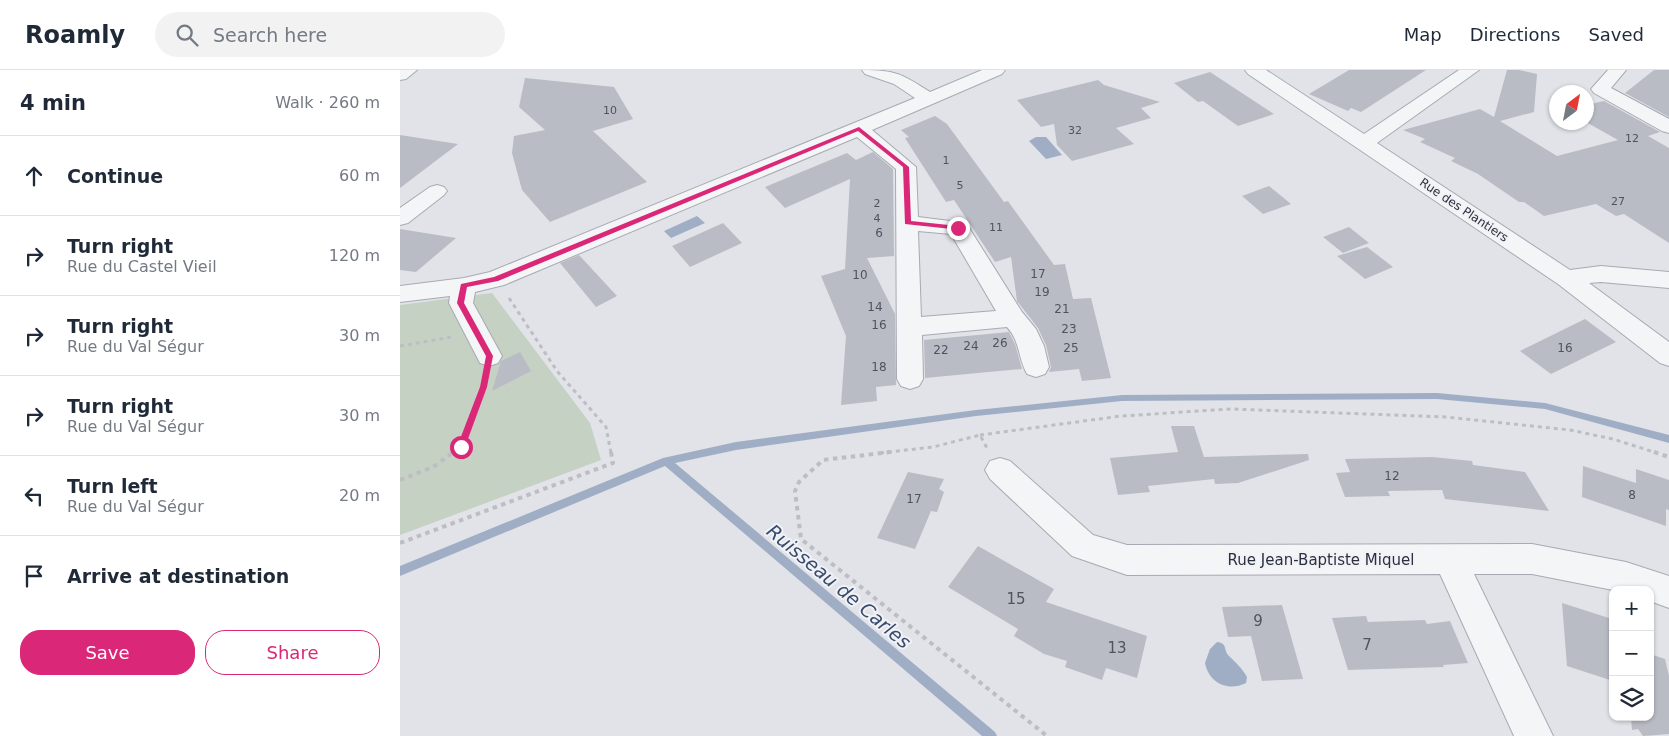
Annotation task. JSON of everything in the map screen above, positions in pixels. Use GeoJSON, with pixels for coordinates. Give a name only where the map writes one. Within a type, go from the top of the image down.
{"type":"FeatureCollection","features":[{"type":"Feature","properties":{"kind":"street"},"geometry":{"type":"LineString","coordinates":[[400,75],[408,70]]}},
{"type":"Feature","properties":{"kind":"street"},"geometry":{"type":"LineString","coordinates":[[871,70],[900,80],[927,98]]}},
{"type":"Feature","properties":{"kind":"street"},"geometry":{"type":"LineString","coordinates":[[400,294],[464,286],[496,279],[859,129],[927,98],[996,70]]}},
{"type":"Feature","properties":{"kind":"street","name":"Rue des Plantiers"},"geometry":{"type":"LineString","coordinates":[[1254,70],[1566,278],[1669,356]]}},
{"type":"Feature","properties":{"kind":"street"},"geometry":{"type":"LineString","coordinates":[[1364,144],[1470,70]]}},
{"type":"Feature","properties":{"kind":"street"},"geometry":{"type":"LineString","coordinates":[[1617,70],[1600,89],[1669,127]]}},
{"type":"Feature","properties":{"kind":"street"},"geometry":{"type":"LineString","coordinates":[[859,129],[906,167],[910,379]]}},
{"type":"Feature","properties":{"kind":"street"},"geometry":{"type":"LineString","coordinates":[[400,218],[437,191]]}},
{"type":"Feature","properties":{"kind":"street"},"geometry":{"type":"LineString","coordinates":[[908,223],[958,228],[1013,318],[1022,326],[1031,341],[1036,367]]}},
{"type":"Feature","properties":{"kind":"street"},"geometry":{"type":"LineString","coordinates":[[1566,278],[1601,274],[1669,280]]}},
{"type":"Feature","properties":{"kind":"street"},"geometry":{"type":"LineString","coordinates":[[464,286],[461,303],[489,356]]}},
{"type":"Feature","properties":{"kind":"street"},"geometry":{"type":"LineString","coordinates":[[910,327],[1013,318]]}},
{"type":"Feature","properties":{"kind":"street","name":"Rue Jean-Baptiste Miquel"},"geometry":{"type":"LineString","coordinates":[[1000,470],[1083,546],[1127,560],[1532,559],[1626,577],[1669,592]]}},
{"type":"Feature","properties":{"kind":"street"},"geometry":{"type":"LineString","coordinates":[[1450,560],[1534,736]]}},
{"type":"Feature","properties":{"kind":"path"},"geometry":{"type":"LineString","coordinates":[[400,543],[613,463],[606,427],[557,371],[496,279]]}},
{"type":"Feature","properties":{"kind":"path"},"geometry":{"type":"LineString","coordinates":[[400,346],[444,340],[475,329]]}},
{"type":"Feature","properties":{"kind":"path"},"geometry":{"type":"LineString","coordinates":[[400,480],[433,467],[461,447],[484,387],[489,356]]}},
{"type":"Feature","properties":{"kind":"path"},"geometry":{"type":"LineString","coordinates":[[1047,736],[801,539],[795,491],[799,482],[823,460],[933,447],[980,435],[1121,416],[1232,409],[1446,417],[1570,430],[1613,439],[1669,457]]}},
{"type":"Feature","properties":{"kind":"path"},"geometry":{"type":"LineString","coordinates":[[980,435],[1000,470]]}},
{"type":"Feature","properties":{"kind":"green space"},"geometry":{"type":"Polygon","coordinates":[[[492,293],[590,423],[601,460],[400,535],[400,305],[492,293]]]}},
{"type":"Feature","properties":{"kind":"water"},"geometry":{"type":"Polygon","coordinates":[[[1036,137],[1046,137],[1062,155],[1046,159],[1029,141],[1036,137]]]}},
{"type":"Feature","properties":{"kind":"water"},"geometry":{"type":"Polygon","coordinates":[[[697,216],[705,223],[671,238],[664,231],[697,216]]]}},
{"type":"Feature","properties":{"kind":"water"},"geometry":{"type":"Polygon","coordinates":[[[1217,642],[1224,645],[1227,654],[1243,671],[1247,677],[1246,683],[1239,686],[1226,686],[1220,684],[1211,676],[1205,663],[1210,649],[1217,642]]]}},
{"type":"Feature","properties":{"kind":"building"},"geometry":{"type":"Polygon","coordinates":[[[1349,70],[1426,70],[1361,112],[1351,108],[1348,111],[1309,94],[1349,70]]]}},
{"type":"Feature","properties":{"kind":"building"},"geometry":{"type":"Polygon","coordinates":[[[1507,70],[1519,70],[1537,74],[1534,112],[1500,121],[1557,156],[1618,140],[1594,126],[1594,103],[1604,101],[1660,132],[1648,136],[1669,148],[1669,243],[1624,214],[1616,216],[1596,204],[1544,216],[1524,202],[1519,202],[1478,174],[1451,161],[1455,158],[1420,142],[1425,139],[1403,130],[1480,109],[1494,117],[1507,70]]]}},
{"type":"Feature","properties":{"kind":"building"},"geometry":{"type":"Polygon","coordinates":[[[1654,70],[1669,70],[1669,117],[1625,93],[1654,70]]]}},
{"type":"Feature","properties":{"kind":"building"},"geometry":{"type":"Polygon","coordinates":[[[1210,72],[1274,114],[1238,126],[1203,101],[1198,102],[1174,83],[1210,72]]]}},
{"type":"Feature","properties":{"kind":"building"},"geometry":{"type":"Polygon","coordinates":[[[525,78],[614,87],[633,119],[593,131],[647,182],[550,222],[522,190],[512,153],[514,136],[545,130],[519,107],[525,78]]]}},
{"type":"Feature","properties":{"kind":"building"},"geometry":{"type":"Polygon","coordinates":[[[1098,80],[1104,85],[1160,102],[1141,108],[1151,118],[1116,128],[1134,144],[1072,161],[1057,145],[1054,124],[1041,127],[1017,100],[1098,80]]]}},
{"type":"Feature","properties":{"kind":"building"},"geometry":{"type":"Polygon","coordinates":[[[935,116],[947,124],[1004,202],[1008,201],[1054,265],[1065,264],[1073,299],[1091,298],[1111,378],[1082,381],[1079,369],[1049,372],[1051,367],[1046,345],[1038,328],[1017,301],[1011,257],[995,262],[954,200],[946,202],[905,138],[909,137],[901,130],[935,116]]]}},
{"type":"Feature","properties":{"kind":"building"},"geometry":{"type":"Polygon","coordinates":[[[400,135],[458,144],[400,188],[400,135]]]}},
{"type":"Feature","properties":{"kind":"building"},"geometry":{"type":"Polygon","coordinates":[[[873,152],[893,169],[894,256],[867,258],[895,314],[896,385],[876,387],[877,401],[841,405],[846,336],[821,276],[845,269],[850,179],[785,208],[765,187],[847,153],[856,160],[873,152]]]}},
{"type":"Feature","properties":{"kind":"building"},"geometry":{"type":"Polygon","coordinates":[[[1269,186],[1291,204],[1263,214],[1242,196],[1269,186]]]}},
{"type":"Feature","properties":{"kind":"building"},"geometry":{"type":"Polygon","coordinates":[[[723,223],[742,243],[690,267],[672,246],[723,223]]]}},
{"type":"Feature","properties":{"kind":"building"},"geometry":{"type":"Polygon","coordinates":[[[1349,227],[1369,243],[1343,253],[1323,237],[1349,227]]]}},
{"type":"Feature","properties":{"kind":"building"},"geometry":{"type":"Polygon","coordinates":[[[400,229],[456,238],[416,272],[400,270],[400,229]]]}},
{"type":"Feature","properties":{"kind":"building"},"geometry":{"type":"Polygon","coordinates":[[[1367,247],[1393,267],[1365,279],[1337,256],[1367,247]]]}},
{"type":"Feature","properties":{"kind":"building"},"geometry":{"type":"Polygon","coordinates":[[[579,255],[617,296],[596,307],[560,263],[579,255]]]}},
{"type":"Feature","properties":{"kind":"building"},"geometry":{"type":"Polygon","coordinates":[[[1585,319],[1616,342],[1551,374],[1520,351],[1585,319]]]}},
{"type":"Feature","properties":{"kind":"building"},"geometry":{"type":"Polygon","coordinates":[[[1009,332],[1015,344],[1022,369],[925,378],[924,340],[1009,332]]]}},
{"type":"Feature","properties":{"kind":"building"},"geometry":{"type":"Polygon","coordinates":[[[520,352],[531,371],[492,391],[501,361],[520,352]]]}},
{"type":"Feature","properties":{"kind":"building"},"geometry":{"type":"Polygon","coordinates":[[[1171,426],[1194,426],[1204,457],[1308,454],[1309,460],[1238,483],[1215,484],[1214,479],[1148,486],[1150,492],[1118,495],[1110,458],[1178,452],[1171,426]]]}},
{"type":"Feature","properties":{"kind":"building"},"geometry":{"type":"Polygon","coordinates":[[[1432,457],[1472,461],[1473,465],[1525,472],[1549,511],[1445,499],[1442,490],[1388,491],[1390,496],[1345,497],[1336,473],[1350,472],[1345,459],[1432,457]]]}},
{"type":"Feature","properties":{"kind":"building"},"geometry":{"type":"Polygon","coordinates":[[[1583,466],[1636,483],[1636,469],[1669,480],[1669,510],[1666,509],[1666,526],[1582,497],[1583,466]]]}},
{"type":"Feature","properties":{"kind":"building"},"geometry":{"type":"Polygon","coordinates":[[[908,472],[944,479],[939,489],[944,492],[937,512],[931,511],[915,549],[877,538],[908,472]]]}},
{"type":"Feature","properties":{"kind":"building"},"geometry":{"type":"Polygon","coordinates":[[[978,546],[1054,589],[1046,602],[1147,636],[1137,678],[1106,668],[1102,680],[1065,667],[1067,661],[1044,654],[1014,636],[1018,629],[948,587],[978,546]]]}},
{"type":"Feature","properties":{"kind":"building"},"geometry":{"type":"Polygon","coordinates":[[[1562,603],[1609,618],[1609,680],[1567,666],[1562,603]]]}},
{"type":"Feature","properties":{"kind":"building"},"geometry":{"type":"Polygon","coordinates":[[[1282,605],[1303,679],[1262,681],[1251,636],[1228,637],[1222,607],[1282,605]]]}},
{"type":"Feature","properties":{"kind":"building"},"geometry":{"type":"Polygon","coordinates":[[[1366,616],[1368,622],[1425,620],[1427,624],[1450,621],[1468,663],[1443,665],[1444,667],[1348,670],[1332,618],[1366,616]]]}},
{"type":"Feature","properties":{"kind":"building"},"geometry":{"type":"Polygon","coordinates":[[[1654,655],[1665,659],[1669,676],[1669,734],[1643,736],[1638,729],[1632,730],[1631,721],[1654,721],[1654,655]]]}},
{"type":"Feature","properties":{"kind":"waterway"},"geometry":{"type":"LineString","coordinates":[[666,461],[736,446],[976,413],[1122,398],[1437,396],[1545,406],[1669,439]]}},
{"type":"Feature","properties":{"kind":"waterway"},"geometry":{"type":"LineString","coordinates":[[400,571],[666,461]]}},
{"type":"Feature","properties":{"kind":"waterway","name":"Ruisseau de Carles"},"geometry":{"type":"LineString","coordinates":[[666,461],[991,736]]}},
{"type":"Feature","properties":{"kind":"route"},"geometry":{"type":"LineString","coordinates":[[461,447],[484,387],[489,356],[461,303],[464,286],[496,279],[859,129],[906,167],[908,223],[958,228]]}}]}
